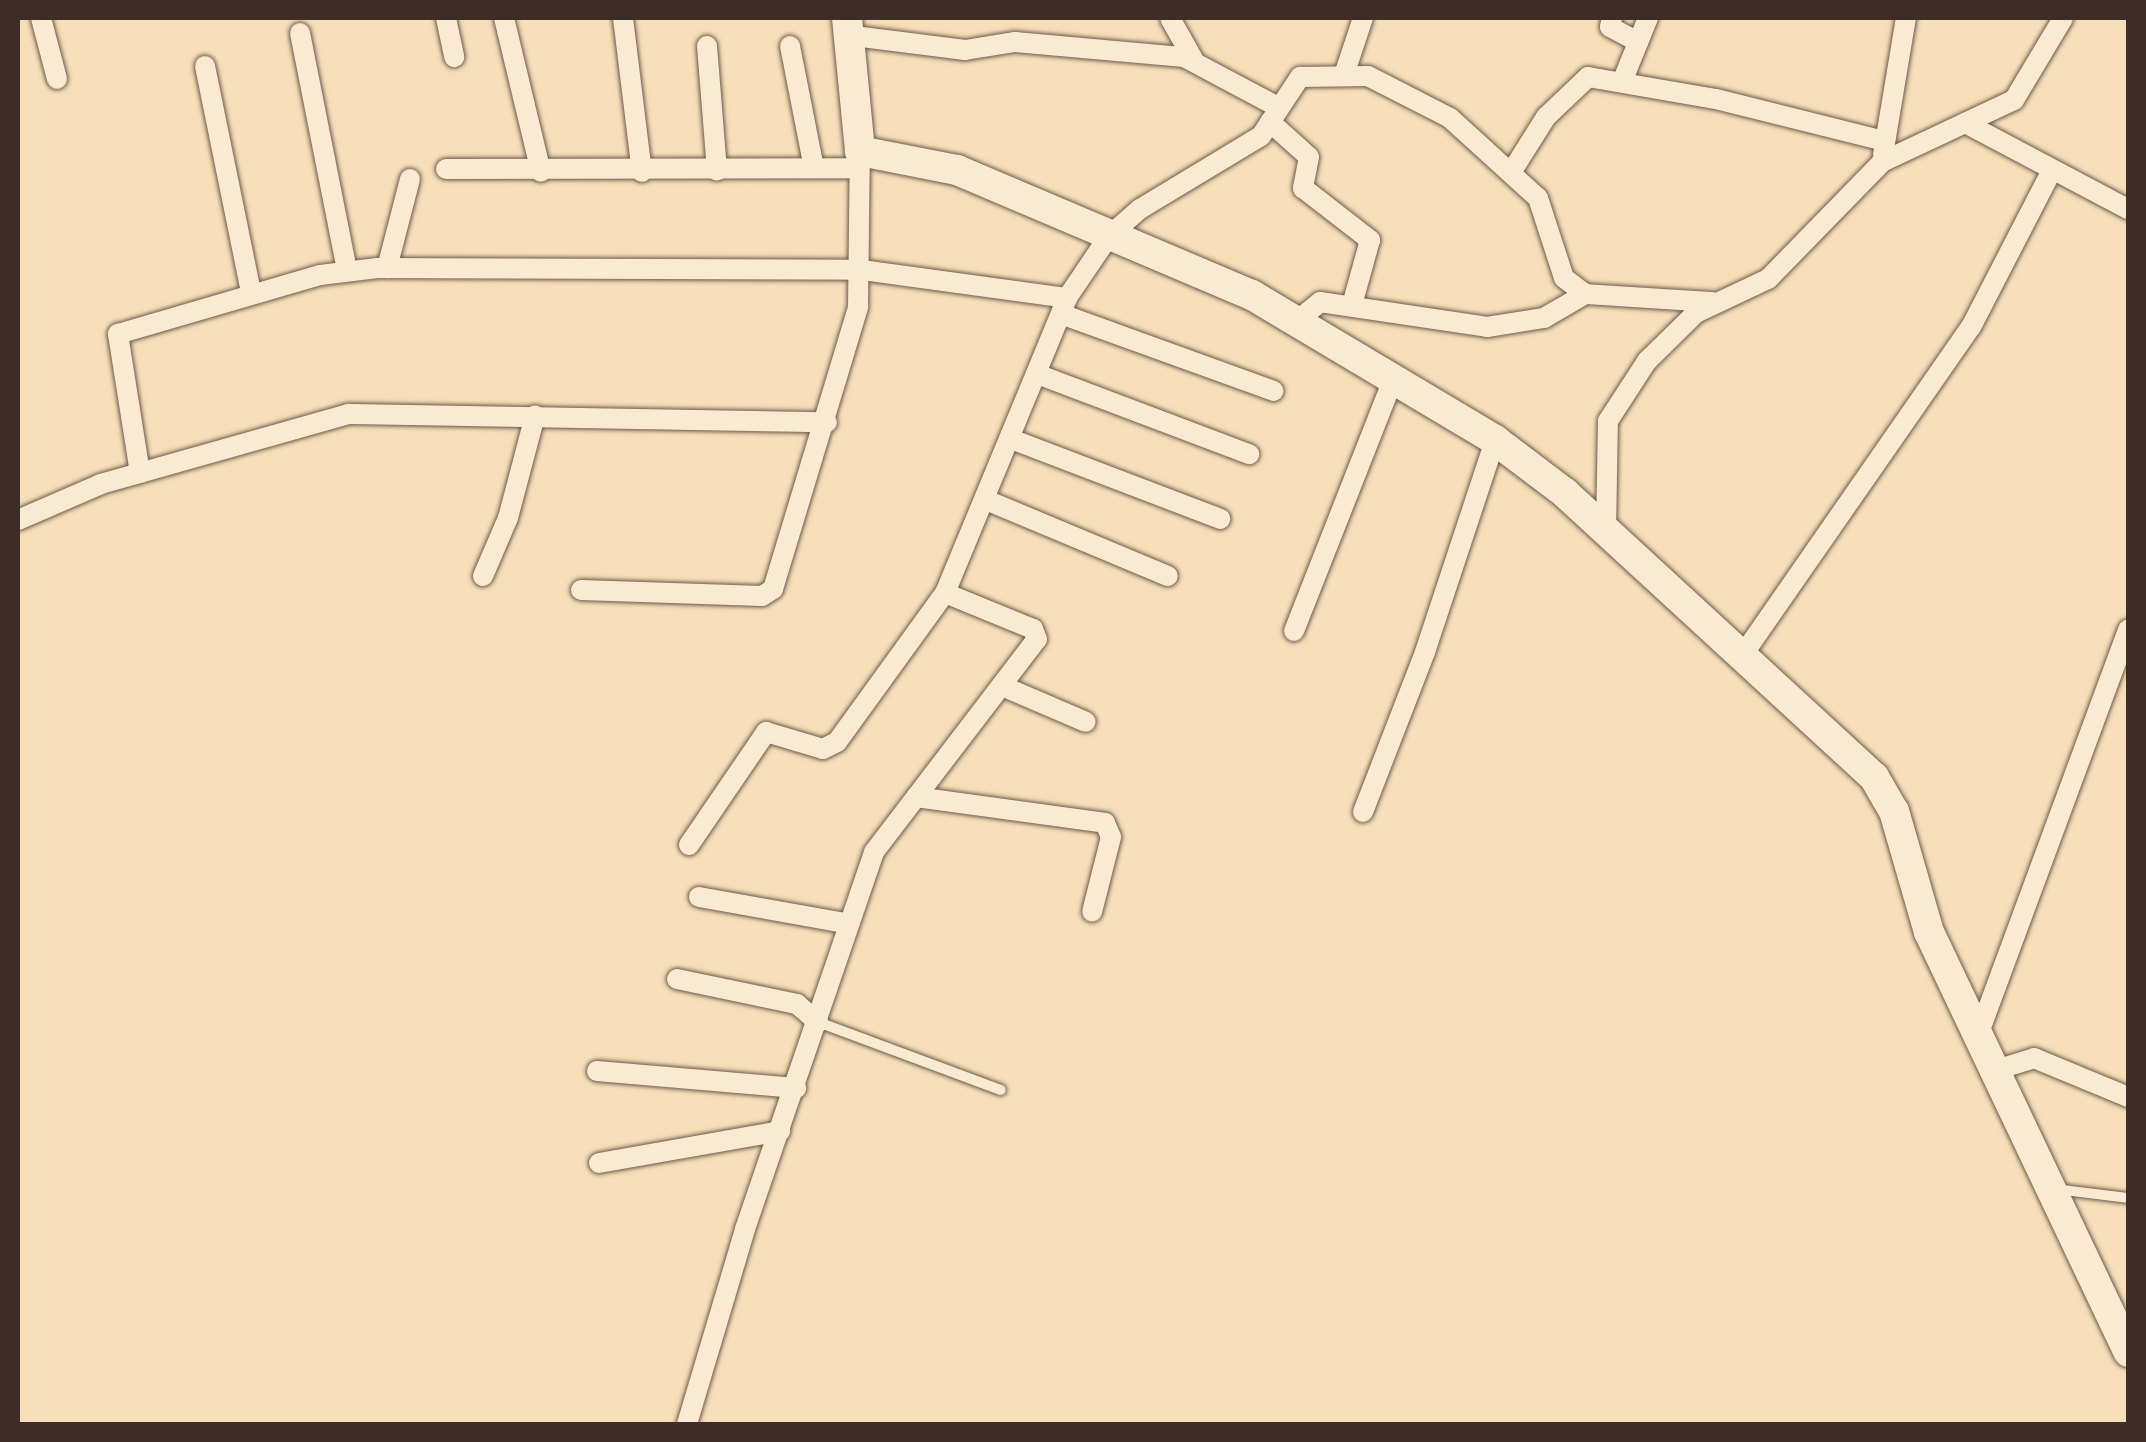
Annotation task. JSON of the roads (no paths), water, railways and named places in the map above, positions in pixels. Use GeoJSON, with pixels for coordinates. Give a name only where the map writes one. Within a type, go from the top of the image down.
{"type":"FeatureCollection","features":[{"type":"Feature","properties":{"kind":"street"},"geometry":{"type":"LineString","coordinates":[[41,18],[57,79]]}},
{"type":"Feature","properties":{"kind":"street"},"geometry":{"type":"LineString","coordinates":[[446,18],[454,57]]}},
{"type":"Feature","properties":{"kind":"street"},"geometry":{"type":"LineString","coordinates":[[504,18],[541,172]]}},
{"type":"Feature","properties":{"kind":"street"},"geometry":{"type":"LineString","coordinates":[[623,18],[642,172]]}},
{"type":"Feature","properties":{"kind":"street"},"geometry":{"type":"LineString","coordinates":[[1170,18],[1193,58],[1273,114],[1310,157],[1302,188],[1350,219],[1372,244],[1352,305]]}},
{"type":"Feature","properties":{"kind":"street"},"geometry":{"type":"LineString","coordinates":[[1346,72],[1364,18]]}},
{"type":"Feature","properties":{"kind":"street"},"geometry":{"type":"LineString","coordinates":[[1612,18],[1610,26],[1638,42]]}},
{"type":"Feature","properties":{"kind":"street"},"geometry":{"type":"LineString","coordinates":[[1622,82],[1648,18]]}},
{"type":"Feature","properties":{"kind":"street"},"geometry":{"type":"LineString","coordinates":[[1883,152],[1906,18]]}},
{"type":"Feature","properties":{"kind":"street"},"geometry":{"type":"LineString","coordinates":[[1606,532],[1608,420],[1647,361],[1713,302],[1768,279],[1883,152],[1970,126],[2014,100],[2063,18]]}},
{"type":"Feature","properties":{"kind":"street"},"geometry":{"type":"LineString","coordinates":[[581,590],[769,594],[826,422],[858,307],[862,270],[858,160],[847,26],[953,49],[1015,42],[1193,58]]}},
{"type":"Feature","properties":{"kind":"street"},"geometry":{"type":"LineString","coordinates":[[300,33],[347,271]]}},
{"type":"Feature","properties":{"kind":"street"},"geometry":{"type":"LineString","coordinates":[[707,46],[717,171]]}},
{"type":"Feature","properties":{"kind":"street"},"geometry":{"type":"LineString","coordinates":[[790,46],[814,168]]}},
{"type":"Feature","properties":{"kind":"street"},"geometry":{"type":"LineString","coordinates":[[205,66],[251,294]]}},
{"type":"Feature","properties":{"kind":"street"},"geometry":{"type":"LineString","coordinates":[[689,845],[766,732],[822,749],[837,742],[945,593],[1064,306],[1109,236],[1140,209],[1250,144],[1300,77],[1346,72],[1388,82],[1428,102],[1512,171],[1546,208],[1564,278],[1585,294],[1713,302]]}},
{"type":"Feature","properties":{"kind":"street"},"geometry":{"type":"LineString","coordinates":[[1512,171],[1536,129],[1581,80],[1622,82],[1883,152]]}},
{"type":"Feature","properties":{"kind":"street"},"geometry":{"type":"LineString","coordinates":[[1970,126],[2128,209]]}},
{"type":"Feature","properties":{"kind":"street"},"geometry":{"type":"LineString","coordinates":[[446,170],[717,171],[814,168],[858,160],[957,170],[1298,320],[1494,440],[1606,532],[1886,795],[1929,932],[2000,1069],[2128,1352]]}},
{"type":"Feature","properties":{"kind":"street"},"geometry":{"type":"LineString","coordinates":[[1742,656],[1971,327],[2052,170]]}},
{"type":"Feature","properties":{"kind":"street"},"geometry":{"type":"LineString","coordinates":[[387,268],[410,178]]}},
{"type":"Feature","properties":{"kind":"street"},"geometry":{"type":"LineString","coordinates":[[140,473],[118,334],[251,294],[347,271],[387,268],[862,270],[1064,306],[1274,391]]}},
{"type":"Feature","properties":{"kind":"street"},"geometry":{"type":"LineString","coordinates":[[1298,320],[1315,302],[1488,326],[1544,318],[1585,294]]}},
{"type":"Feature","properties":{"kind":"street"},"geometry":{"type":"LineString","coordinates":[[1037,374],[1249,454]]}},
{"type":"Feature","properties":{"kind":"street"},"geometry":{"type":"LineString","coordinates":[[1294,631],[1392,380]]}},
{"type":"Feature","properties":{"kind":"street"},"geometry":{"type":"LineString","coordinates":[[18,520],[140,473],[348,414],[826,422]]}},
{"type":"Feature","properties":{"kind":"street"},"geometry":{"type":"LineString","coordinates":[[483,576],[508,518],[535,416]]}},
{"type":"Feature","properties":{"kind":"street"},"geometry":{"type":"LineString","coordinates":[[1011,439],[1220,518]]}},
{"type":"Feature","properties":{"kind":"street"},"geometry":{"type":"LineString","coordinates":[[1363,812],[1494,440]]}},
{"type":"Feature","properties":{"kind":"street"},"geometry":{"type":"LineString","coordinates":[[986,500],[1168,576]]}},
{"type":"Feature","properties":{"kind":"street"},"geometry":{"type":"LineString","coordinates":[[687,1424],[874,852],[1002,686],[1037,634],[945,593]]}},
{"type":"Feature","properties":{"kind":"street"},"geometry":{"type":"LineString","coordinates":[[1980,1030],[2128,630]]}},
{"type":"Feature","properties":{"kind":"street"},"geometry":{"type":"LineString","coordinates":[[1002,686],[1086,722]]}},
{"type":"Feature","properties":{"kind":"street"},"geometry":{"type":"LineString","coordinates":[[916,797],[1110,826],[1092,912]]}},
{"type":"Feature","properties":{"kind":"street"},"geometry":{"type":"LineString","coordinates":[[699,898],[850,924]]}},
{"type":"Feature","properties":{"kind":"street"},"geometry":{"type":"LineString","coordinates":[[676,980],[797,1004],[818,1022]]}},
{"type":"Feature","properties":{"kind":"street"},"geometry":{"type":"LineString","coordinates":[[2000,1069],[2034,1058],[2128,1097]]}},
{"type":"Feature","properties":{"kind":"street"},"geometry":{"type":"LineString","coordinates":[[597,1071],[796,1088]]}},
{"type":"Feature","properties":{"kind":"street"},"geometry":{"type":"LineString","coordinates":[[599,1163],[780,1132]]}},
{"type":"Feature","properties":{"kind":"lane"},"geometry":{"type":"LineString","coordinates":[[818,1022],[1001,1090]]}},
{"type":"Feature","properties":{"kind":"lane"},"geometry":{"type":"LineString","coordinates":[[2054,1189],[2128,1198]]}}]}
